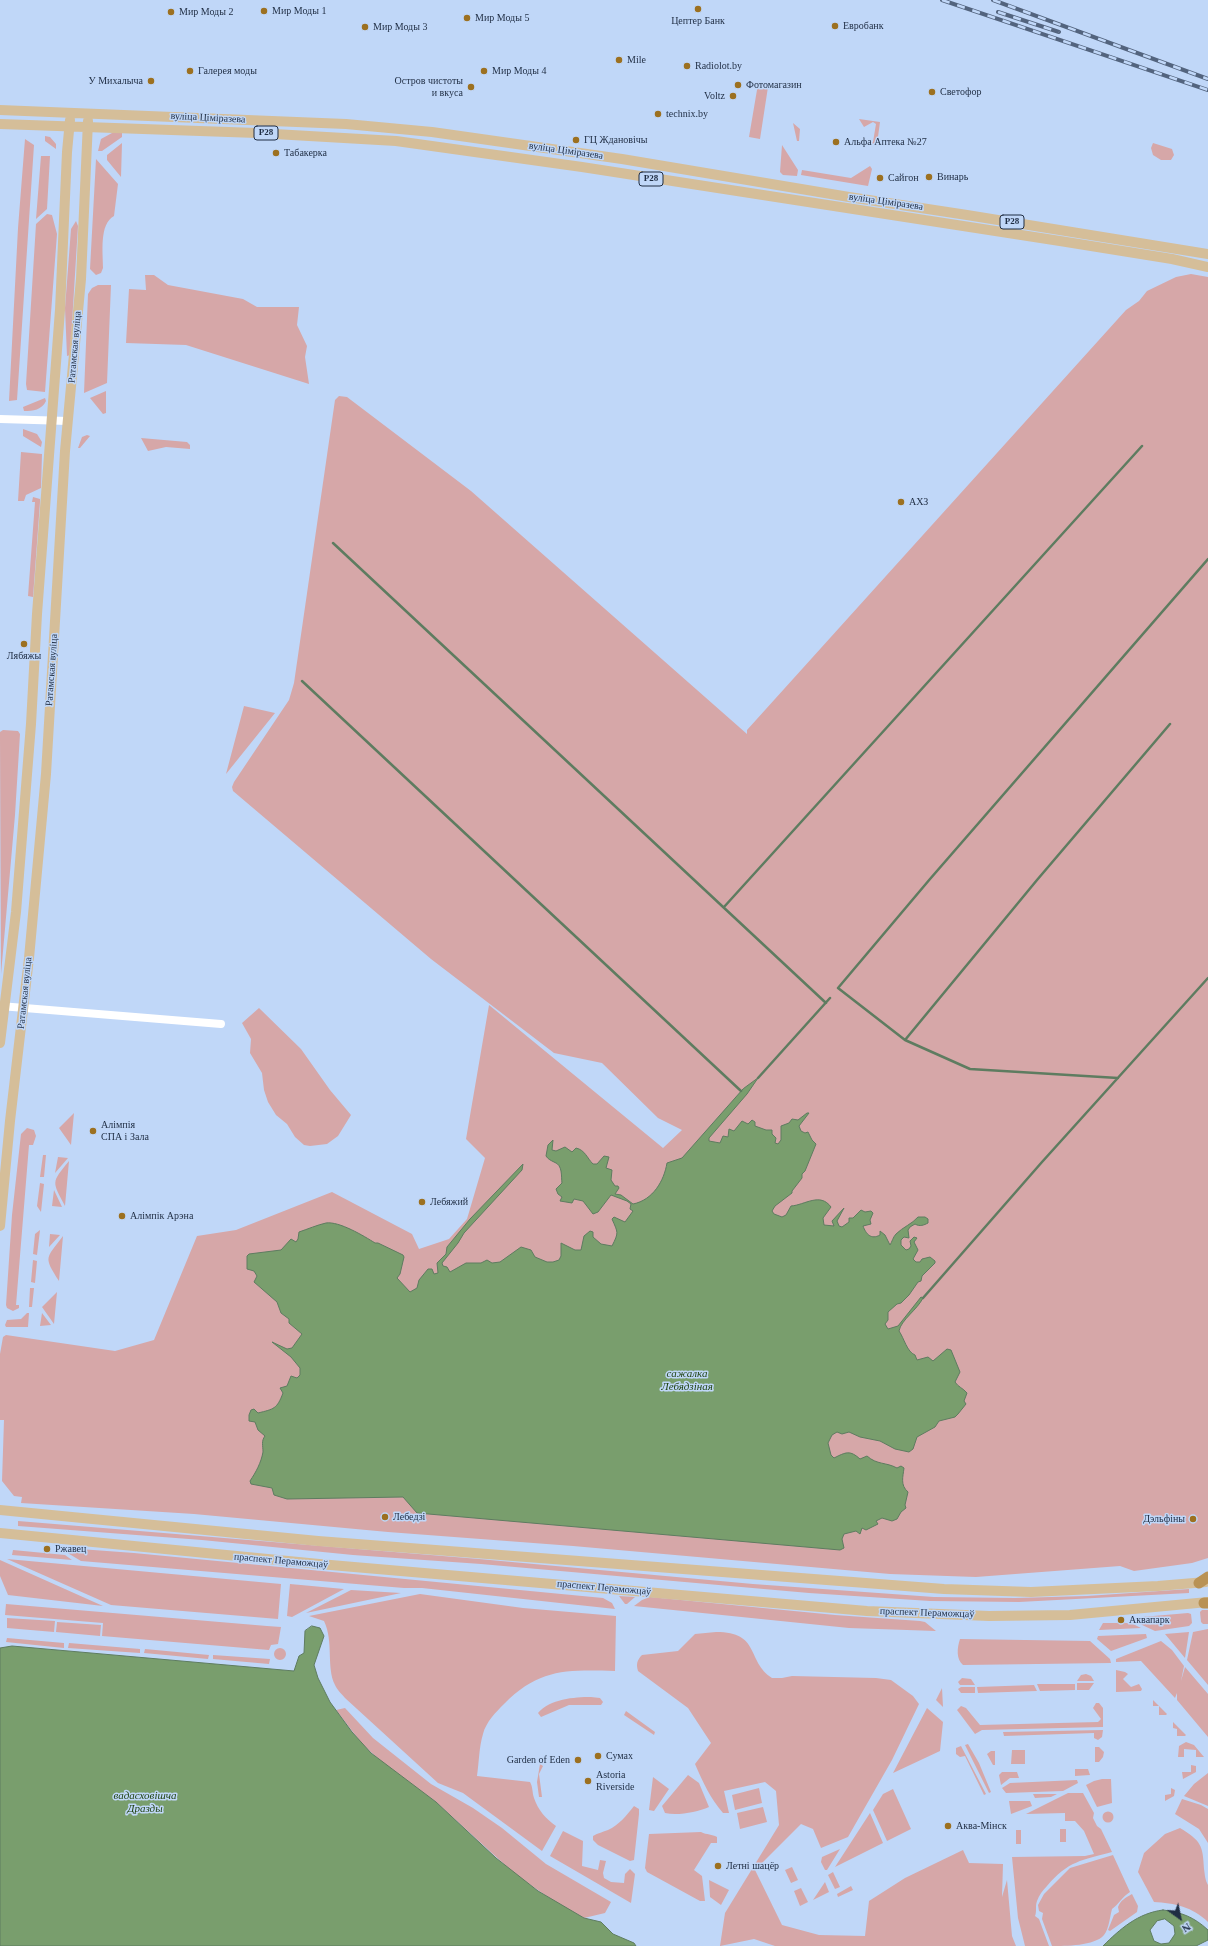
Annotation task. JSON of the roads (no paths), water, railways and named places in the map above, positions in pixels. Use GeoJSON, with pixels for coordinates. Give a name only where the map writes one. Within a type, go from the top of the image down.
{"type":"FeatureCollection","features":[{"type":"Feature","properties":{"kind":"main road","name":"вуліца Ціміразева"},"geometry":{"type":"LineString","coordinates":[[0,110],[346,124],[432,132],[622,159],[848,197],[1208,254]]}},
{"type":"Feature","properties":{"kind":"main road","name":"Ратамская вуліца"},"geometry":{"type":"LineString","coordinates":[[0,1043],[2,1006],[22,846],[60,310],[69,126],[72,112]]}},
{"type":"Feature","properties":{"kind":"main road","name":"Ратамская вуліца"},"geometry":{"type":"LineString","coordinates":[[0,1226],[46,774],[68,421],[81,279],[88,113]]}},
{"type":"Feature","properties":{"kind":"main road","name":"вуліца Ціміразева"},"geometry":{"type":"LineString","coordinates":[[0,124],[257,133],[396,141],[582,167],[1105,250],[1172,259],[1208,267]]}},
{"type":"Feature","properties":{"kind":"main road"},"geometry":{"type":"LineString","coordinates":[[0,1510],[318,1541],[944,1589],[1031,1592],[1205,1581]]}},
{"type":"Feature","properties":{"kind":"main road","name":"праспект Пераможцаў"},"geometry":{"type":"LineString","coordinates":[[0,1534],[319,1564],[868,1611],[994,1616],[1070,1615],[1207,1603]]}},
{"type":"Feature","properties":{"kind":"street"},"geometry":{"type":"LineString","coordinates":[[0,419],[68,421]]}},
{"type":"Feature","properties":{"kind":"street"},"geometry":{"type":"LineString","coordinates":[[2,1006],[221,1024]]}},
{"type":"Feature","properties":{"kind":"water","name":"сажалка Лебядзіная"},"geometry":{"type":"Polygon","coordinates":[[[758,1078],[747,1094],[709,1138],[709,1141],[720,1143],[723,1136],[728,1137],[729,1129],[734,1131],[742,1121],[748,1124],[752,1120],[755,1122],[755,1126],[766,1130],[772,1130],[772,1134],[776,1138],[775,1143],[778,1144],[781,1140],[781,1126],[789,1123],[792,1119],[798,1120],[809,1113],[799,1126],[801,1131],[805,1133],[808,1132],[816,1144],[805,1171],[802,1174],[802,1178],[792,1193],[775,1206],[772,1211],[774,1214],[782,1217],[786,1215],[791,1206],[812,1200],[822,1200],[831,1207],[823,1218],[824,1225],[834,1226],[832,1221],[844,1208],[837,1221],[839,1226],[842,1227],[849,1222],[849,1218],[853,1218],[861,1210],[865,1212],[871,1211],[873,1213],[870,1220],[871,1224],[863,1226],[869,1235],[874,1237],[880,1235],[880,1231],[885,1235],[890,1245],[896,1234],[918,1217],[925,1217],[928,1219],[928,1223],[920,1226],[915,1224],[910,1227],[908,1230],[909,1238],[904,1237],[901,1240],[901,1245],[906,1250],[909,1249],[911,1246],[910,1241],[914,1237],[917,1238],[914,1242],[918,1250],[913,1259],[916,1262],[920,1262],[922,1259],[930,1257],[935,1261],[935,1263],[922,1276],[921,1281],[918,1282],[909,1295],[888,1312],[888,1320],[885,1324],[888,1329],[898,1326],[921,1297],[923,1298],[900,1327],[899,1331],[908,1348],[915,1355],[917,1360],[928,1357],[933,1361],[947,1349],[951,1350],[960,1372],[955,1382],[967,1393],[964,1401],[966,1404],[955,1417],[939,1421],[935,1427],[917,1437],[913,1449],[909,1452],[895,1449],[880,1441],[860,1437],[849,1432],[842,1434],[837,1432],[832,1435],[828,1443],[831,1455],[834,1458],[845,1453],[851,1453],[860,1459],[867,1456],[878,1462],[897,1468],[901,1466],[904,1468],[903,1484],[908,1492],[905,1505],[906,1508],[901,1512],[897,1519],[892,1521],[882,1518],[876,1521],[878,1524],[866,1530],[862,1528],[860,1534],[856,1531],[844,1534],[842,1539],[844,1548],[840,1550],[417,1513],[403,1497],[287,1499],[274,1495],[272,1488],[251,1484],[250,1481],[262,1456],[265,1436],[258,1430],[255,1422],[249,1421],[251,1410],[254,1409],[258,1413],[274,1408],[279,1402],[283,1393],[280,1388],[287,1386],[291,1376],[297,1378],[300,1375],[300,1368],[291,1357],[272,1342],[287,1349],[292,1348],[302,1334],[289,1323],[289,1319],[281,1313],[277,1302],[254,1282],[257,1276],[254,1271],[247,1269],[247,1256],[249,1254],[281,1250],[291,1239],[296,1242],[299,1232],[326,1223],[338,1224],[375,1243],[403,1255],[404,1257],[400,1274],[397,1278],[410,1292],[417,1288],[419,1280],[428,1269],[432,1269],[434,1274],[438,1273],[437,1263],[446,1254],[447,1247],[470,1219],[523,1164],[522,1170],[464,1233],[442,1263],[443,1266],[447,1267],[450,1272],[466,1263],[481,1263],[487,1260],[492,1263],[500,1262],[521,1247],[531,1250],[535,1257],[547,1262],[553,1262],[559,1260],[561,1256],[561,1243],[575,1250],[581,1250],[584,1236],[590,1231],[593,1232],[593,1237],[601,1244],[612,1246],[617,1232],[612,1219],[614,1217],[625,1222],[633,1211],[630,1209],[631,1204],[611,1195],[598,1212],[593,1214],[583,1201],[574,1199],[572,1203],[560,1201],[562,1197],[558,1194],[556,1189],[562,1183],[561,1171],[557,1163],[546,1156],[548,1145],[553,1140],[552,1150],[556,1151],[565,1147],[572,1152],[576,1148],[579,1149],[584,1152],[593,1164],[597,1164],[604,1156],[609,1157],[606,1168],[612,1170],[611,1180],[615,1186],[618,1186],[619,1188],[615,1194],[621,1195],[633,1204],[640,1202],[652,1194],[656,1189],[663,1176],[667,1163],[682,1158],[743,1089],[758,1078]]]}},
{"type":"Feature","properties":{"kind":"water","name":"вадасховішча Дразды"},"geometry":{"type":"Polygon","coordinates":[[[312,1626],[320,1628],[324,1636],[314,1665],[318,1678],[330,1702],[352,1732],[371,1753],[436,1802],[496,1858],[538,1891],[584,1918],[601,1922],[613,1934],[634,1943],[636,1946],[0,1946],[0,1648],[12,1646],[294,1671],[299,1656],[304,1653],[305,1631],[312,1626]]]}},
{"type":"Feature","properties":{"kind":"water"},"geometry":{"type":"Polygon","coordinates":[[[1163,1910],[1170,1911],[1192,1918],[1208,1930],[1208,1940],[1196,1946],[1103,1946],[1130,1923],[1145,1914],[1163,1910]],[[1165,1919],[1157,1921],[1150,1930],[1154,1941],[1161,1944],[1169,1943],[1175,1934],[1174,1926],[1165,1919]]]}},
{"type":"Feature","properties":{"kind":"waterway"},"geometry":{"type":"LineString","coordinates":[[724,907],[1142,446]]}},
{"type":"Feature","properties":{"kind":"waterway"},"geometry":{"type":"LineString","coordinates":[[333,543],[826,1003]]}},
{"type":"Feature","properties":{"kind":"waterway"},"geometry":{"type":"LineString","coordinates":[[1118,1078],[970,1069],[905,1040],[838,988],[930,879],[1208,559]]}},
{"type":"Feature","properties":{"kind":"waterway"},"geometry":{"type":"LineString","coordinates":[[302,681],[741,1091]]}},
{"type":"Feature","properties":{"kind":"waterway"},"geometry":{"type":"LineString","coordinates":[[905,1040],[1037,880],[1170,724]]}},
{"type":"Feature","properties":{"kind":"waterway"},"geometry":{"type":"LineString","coordinates":[[923,1298],[1042,1162],[1208,978]]}},
{"type":"Feature","properties":{"kind":"waterway"},"geometry":{"type":"LineString","coordinates":[[758,1078],[830,998]]}},
{"type":"Feature","properties":{"kind":"railway"},"geometry":{"type":"LineString","coordinates":[[942,0],[1208,90]]}},
{"type":"Feature","properties":{"kind":"railway"},"geometry":{"type":"LineString","coordinates":[[993,0],[1208,79]]}},
{"type":"Feature","properties":{"kind":"railway"},"geometry":{"type":"LineString","coordinates":[[998,12],[1059,32]]}},
{"type":"Feature","properties":{"kind":"place","name":"Цептер Банк"},"geometry":{"type":"Point","coordinates":[698,9]}},
{"type":"Feature","properties":{"kind":"place","name":"Мир Моды 1"},"geometry":{"type":"Point","coordinates":[264,11]}},
{"type":"Feature","properties":{"kind":"place","name":"Мир Моды 2"},"geometry":{"type":"Point","coordinates":[171,12]}},
{"type":"Feature","properties":{"kind":"place","name":"Мир Моды 5"},"geometry":{"type":"Point","coordinates":[467,18]}},
{"type":"Feature","properties":{"kind":"place","name":"Евробанк"},"geometry":{"type":"Point","coordinates":[835,26]}},
{"type":"Feature","properties":{"kind":"place","name":"Мир Моды 3"},"geometry":{"type":"Point","coordinates":[365,27]}},
{"type":"Feature","properties":{"kind":"place","name":"Mile"},"geometry":{"type":"Point","coordinates":[619,60]}},
{"type":"Feature","properties":{"kind":"place","name":"Radiolot.by"},"geometry":{"type":"Point","coordinates":[687,66]}},
{"type":"Feature","properties":{"kind":"place","name":"Галерея моды"},"geometry":{"type":"Point","coordinates":[190,71]}},
{"type":"Feature","properties":{"kind":"place","name":"Мир Моды 4"},"geometry":{"type":"Point","coordinates":[484,71]}},
{"type":"Feature","properties":{"kind":"place","name":"У Михалыча"},"geometry":{"type":"Point","coordinates":[151,81]}},
{"type":"Feature","properties":{"kind":"place","name":"Фотомагазин"},"geometry":{"type":"Point","coordinates":[738,85]}},
{"type":"Feature","properties":{"kind":"place","name":"Остров чистоты и вкуса"},"geometry":{"type":"Point","coordinates":[471,87]}},
{"type":"Feature","properties":{"kind":"place","name":"Светофор"},"geometry":{"type":"Point","coordinates":[932,92]}},
{"type":"Feature","properties":{"kind":"place","name":"Voltz"},"geometry":{"type":"Point","coordinates":[733,96]}},
{"type":"Feature","properties":{"kind":"place","name":"technix.by"},"geometry":{"type":"Point","coordinates":[658,114]}},
{"type":"Feature","properties":{"kind":"place","name":"ГЦ Ждановічы"},"geometry":{"type":"Point","coordinates":[576,140]}},
{"type":"Feature","properties":{"kind":"place","name":"Альфа Аптека №27"},"geometry":{"type":"Point","coordinates":[836,142]}},
{"type":"Feature","properties":{"kind":"place","name":"Табакерка"},"geometry":{"type":"Point","coordinates":[276,153]}},
{"type":"Feature","properties":{"kind":"place","name":"Винарь"},"geometry":{"type":"Point","coordinates":[929,177]}},
{"type":"Feature","properties":{"kind":"place","name":"Сайгон"},"geometry":{"type":"Point","coordinates":[880,178]}},
{"type":"Feature","properties":{"kind":"place","name":"АХЗ"},"geometry":{"type":"Point","coordinates":[901,502]}},
{"type":"Feature","properties":{"kind":"place","name":"Лябяжы"},"geometry":{"type":"Point","coordinates":[24,644]}},
{"type":"Feature","properties":{"kind":"place","name":"Алімпія СПА і Зала"},"geometry":{"type":"Point","coordinates":[93,1131]}},
{"type":"Feature","properties":{"kind":"place","name":"Лебяжий"},"geometry":{"type":"Point","coordinates":[422,1202]}},
{"type":"Feature","properties":{"kind":"place","name":"Алімпік Арэна"},"geometry":{"type":"Point","coordinates":[122,1216]}},
{"type":"Feature","properties":{"kind":"place","name":"Лебедзі"},"geometry":{"type":"Point","coordinates":[385,1517]}},
{"type":"Feature","properties":{"kind":"place","name":"Дэльфіны"},"geometry":{"type":"Point","coordinates":[1193,1519]}},
{"type":"Feature","properties":{"kind":"place","name":"Ржавец"},"geometry":{"type":"Point","coordinates":[47,1549]}},
{"type":"Feature","properties":{"kind":"place","name":"Аквапарк"},"geometry":{"type":"Point","coordinates":[1121,1620]}},
{"type":"Feature","properties":{"kind":"place","name":"Сумах"},"geometry":{"type":"Point","coordinates":[598,1756]}},
{"type":"Feature","properties":{"kind":"place","name":"Garden of Eden"},"geometry":{"type":"Point","coordinates":[578,1760]}},
{"type":"Feature","properties":{"kind":"place","name":"Astoria Riverside"},"geometry":{"type":"Point","coordinates":[588,1781]}},
{"type":"Feature","properties":{"kind":"place","name":"Аква-Мінск"},"geometry":{"type":"Point","coordinates":[948,1826]}},
{"type":"Feature","properties":{"kind":"place","name":"Летні шацёр"},"geometry":{"type":"Point","coordinates":[718,1866]}}]}
